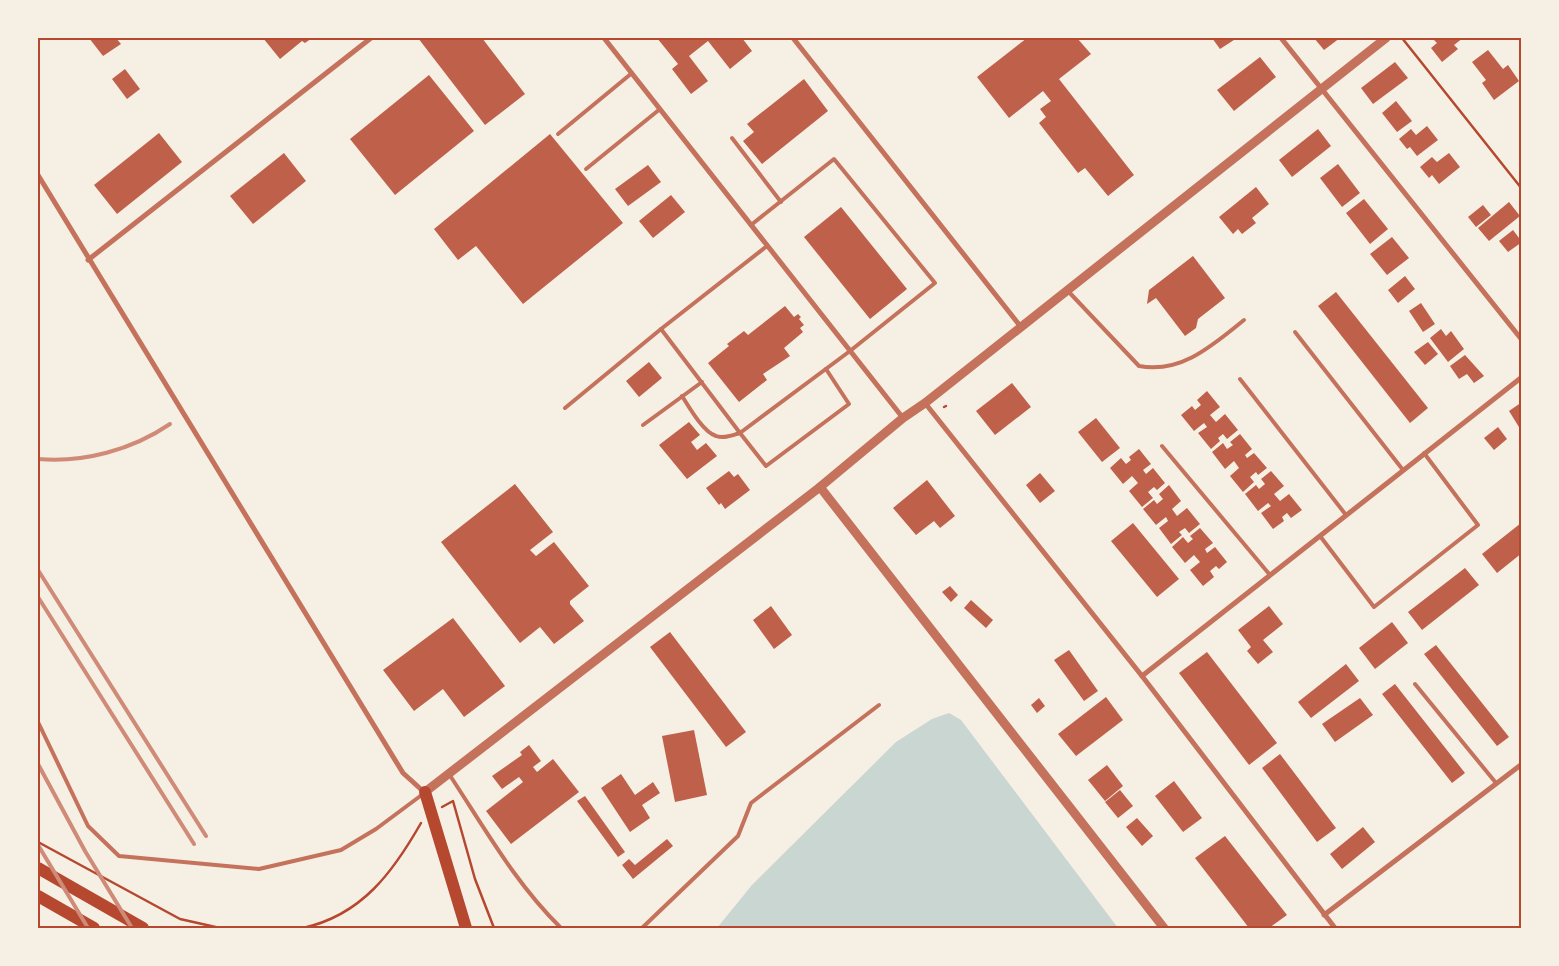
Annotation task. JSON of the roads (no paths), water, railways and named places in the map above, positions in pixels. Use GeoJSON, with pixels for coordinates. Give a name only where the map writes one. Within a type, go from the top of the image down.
{"type":"FeatureCollection","features":[{"type":"Feature","properties":{"kind":"highway"},"geometry":{"type":"LineString","coordinates":[[425,792],[466,928]]}},
{"type":"Feature","properties":{"kind":"highway"},"geometry":{"type":"LineString","coordinates":[[38,868],[143,928]]}},
{"type":"Feature","properties":{"kind":"highway"},"geometry":{"type":"LineString","coordinates":[[38,896],[94,928]]}},
{"type":"Feature","properties":{"kind":"street"},"geometry":{"type":"LineString","coordinates":[[88,260],[371,38]]}},
{"type":"Feature","properties":{"kind":"street"},"geometry":{"type":"LineString","coordinates":[[604,38],[903,418]]}},
{"type":"Feature","properties":{"kind":"street"},"geometry":{"type":"LineString","coordinates":[[793,38],[1021,327]]}},
{"type":"Feature","properties":{"kind":"street"},"geometry":{"type":"LineString","coordinates":[[1281,38],[1522,340]]}},
{"type":"Feature","properties":{"kind":"street"},"geometry":{"type":"LineString","coordinates":[[38,175],[88,260],[403,773],[425,792],[820,487],[903,418],[925,404],[1320,88],[1386,38]]}},
{"type":"Feature","properties":{"kind":"street"},"geometry":{"type":"LineString","coordinates":[[1142,676],[1522,377]]}},
{"type":"Feature","properties":{"kind":"street"},"geometry":{"type":"LineString","coordinates":[[925,404],[1142,676],[1335,928]]}},
{"type":"Feature","properties":{"kind":"street"},"geometry":{"type":"LineString","coordinates":[[820,487],[1164,928]]}},
{"type":"Feature","properties":{"kind":"street"},"geometry":{"type":"LineString","coordinates":[[1324,915],[1522,764]]}},
{"type":"Feature","properties":{"kind":"lane"},"geometry":{"type":"LineString","coordinates":[[558,134],[632,73]]}},
{"type":"Feature","properties":{"kind":"lane"},"geometry":{"type":"LineString","coordinates":[[586,169],[660,109]]}},
{"type":"Feature","properties":{"kind":"lane"},"geometry":{"type":"LineString","coordinates":[[732,138],[781,202]]}},
{"type":"Feature","properties":{"kind":"lane"},"geometry":{"type":"LineString","coordinates":[[682,396],[696,417],[715,436],[724,437],[740,433],[850,351],[935,283],[834,159],[751,225]]}},
{"type":"Feature","properties":{"kind":"lane"},"geometry":{"type":"LineString","coordinates":[[565,408],[661,329],[767,246]]}},
{"type":"Feature","properties":{"kind":"lane"},"geometry":{"type":"LineString","coordinates":[[1067,290],[1139,366],[1153,368],[1178,364],[1198,354],[1244,320]]}},
{"type":"Feature","properties":{"kind":"lane"},"geometry":{"type":"LineString","coordinates":[[661,329],[766,466],[849,404],[826,369]]}},
{"type":"Feature","properties":{"kind":"lane"},"geometry":{"type":"LineString","coordinates":[[1295,332],[1403,470]]}},
{"type":"Feature","properties":{"kind":"lane"},"geometry":{"type":"LineString","coordinates":[[1240,379],[1346,515]]}},
{"type":"Feature","properties":{"kind":"lane"},"geometry":{"type":"LineString","coordinates":[[642,425],[702,382]]}},
{"type":"Feature","properties":{"kind":"lane"},"geometry":{"type":"LineString","coordinates":[[1162,446],[1270,575]]}},
{"type":"Feature","properties":{"kind":"lane"},"geometry":{"type":"LineString","coordinates":[[1320,536],[1374,607],[1478,525],[1424,453]]}},
{"type":"Feature","properties":{"kind":"lane"},"geometry":{"type":"LineString","coordinates":[[1415,684],[1496,783]]}},
{"type":"Feature","properties":{"kind":"lane"},"geometry":{"type":"LineString","coordinates":[[642,928],[738,836],[751,803],[879,705]]}},
{"type":"Feature","properties":{"kind":"lane"},"geometry":{"type":"LineString","coordinates":[[38,722],[88,826],[119,856],[259,869],[341,850],[376,828],[425,792]]}},
{"type":"Feature","properties":{"kind":"lane"},"geometry":{"type":"LineString","coordinates":[[449,774],[511,872],[541,909],[561,928]]}},
{"type":"Feature","properties":{"kind":"railway"},"geometry":{"type":"LineString","coordinates":[[38,459],[72,459],[107,453],[140,441],[170,424]]}},
{"type":"Feature","properties":{"kind":"railway"},"geometry":{"type":"LineString","coordinates":[[38,570],[206,836]]}},
{"type":"Feature","properties":{"kind":"railway"},"geometry":{"type":"LineString","coordinates":[[38,597],[194,844]]}},
{"type":"Feature","properties":{"kind":"railway"},"geometry":{"type":"LineString","coordinates":[[38,764],[85,851],[132,928]]}},
{"type":"Feature","properties":{"kind":"railway"},"geometry":{"type":"LineString","coordinates":[[38,845],[88,928]]}}]}
